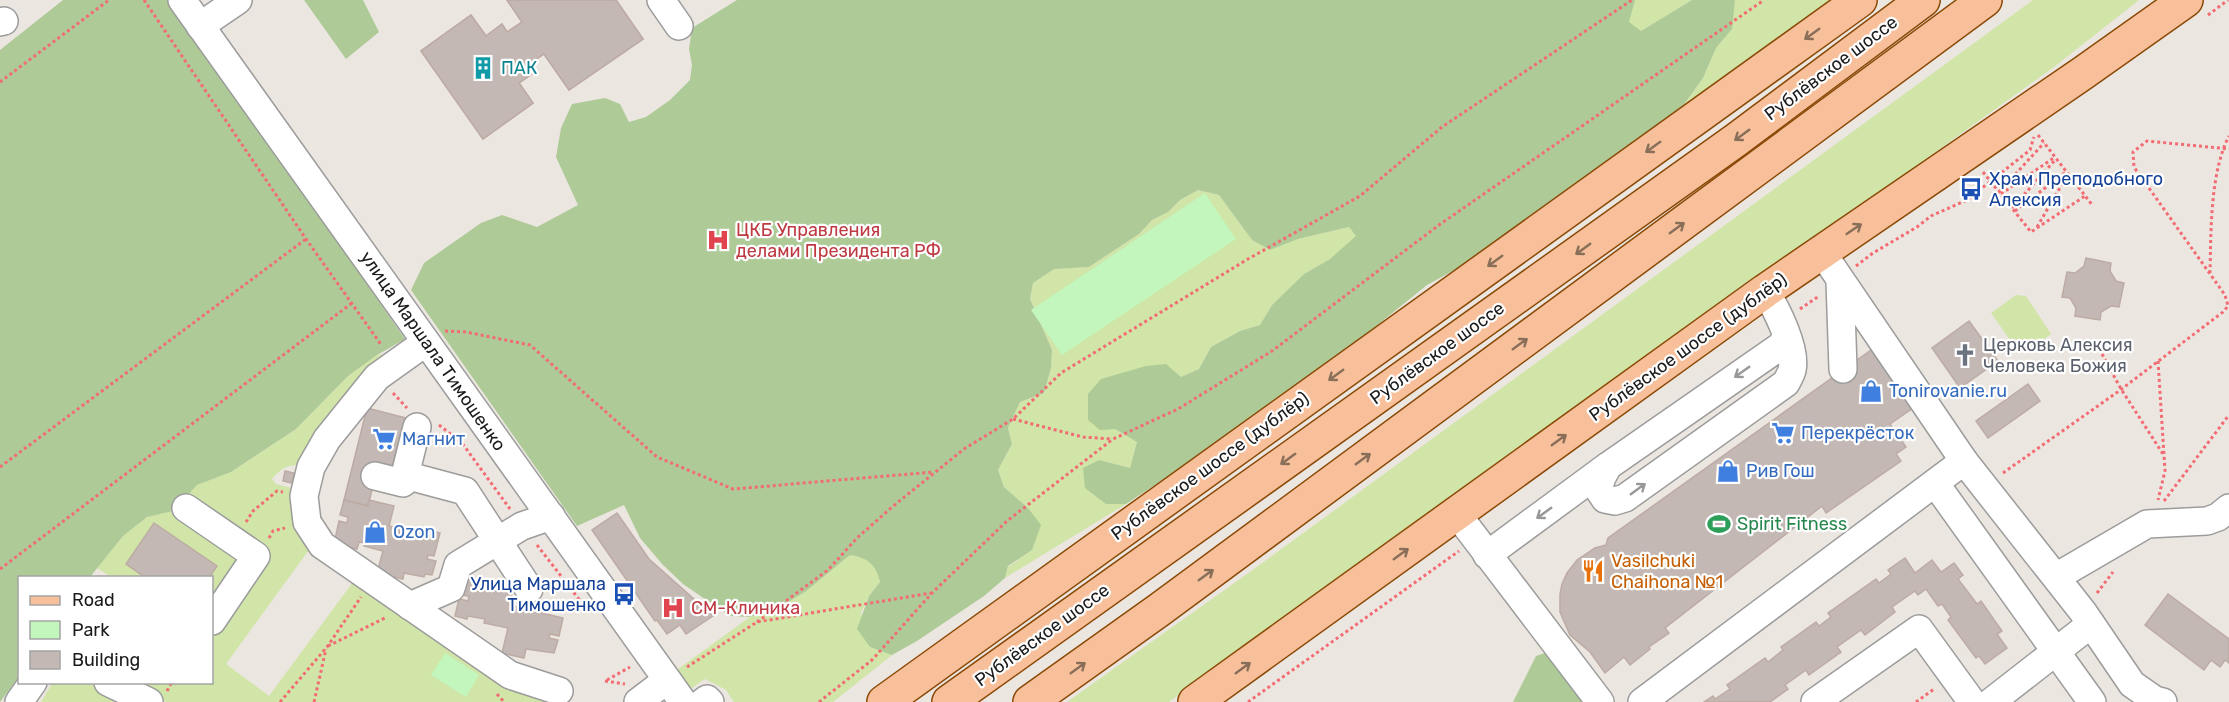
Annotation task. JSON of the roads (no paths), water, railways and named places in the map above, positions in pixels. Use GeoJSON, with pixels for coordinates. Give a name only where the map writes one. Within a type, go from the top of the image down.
{"type":"FeatureCollection","features":[{"type":"Feature","properties":{"kind":"main road","name":"Рублёвское шоссе (дублёр)"},"geometry":{"type":"LineString","coordinates":[[884,702],[1860,0]]}},
{"type":"Feature","properties":{"kind":"main road","name":"Рублёвское шоссе"},"geometry":{"type":"LineString","coordinates":[[949,702],[1736,140],[1923,0]]}},
{"type":"Feature","properties":{"kind":"main road","name":"Рублёвское шоссе"},"geometry":{"type":"LineString","coordinates":[[1030,702],[1159,610],[1985,0]]}},
{"type":"Feature","properties":{"kind":"main road"},"geometry":{"type":"LineString","coordinates":[[2083,73],[2167,0]]}},
{"type":"Feature","properties":{"kind":"main road","name":"Рублёвское шоссе (дублёр)"},"geometry":{"type":"LineString","coordinates":[[1195,702],[1821,251],[2083,73],[2196,8]]}},
{"type":"Feature","properties":{"kind":"street","name":"улица Маршала Тимошенко"},"geometry":{"type":"LineString","coordinates":[[182,0],[430,336],[551,516],[683,702]]}},
{"type":"Feature","properties":{"kind":"street"},"geometry":{"type":"LineString","coordinates":[[200,26],[238,0]]}},
{"type":"Feature","properties":{"kind":"street"},"geometry":{"type":"LineString","coordinates":[[661,0],[679,26]]}},
{"type":"Feature","properties":{"kind":"street"},"geometry":{"type":"LineString","coordinates":[[1821,251],[1964,461],[2056,577],[2132,684],[2163,702]]}},
{"type":"Feature","properties":{"kind":"street"},"geometry":{"type":"LineString","coordinates":[[1840,281],[1843,369]]}},
{"type":"Feature","properties":{"kind":"street"},"geometry":{"type":"LineString","coordinates":[[1608,466],[1601,479],[1599,490],[1605,499],[1615,501],[1625,498],[1786,383],[1792,369],[1791,353],[1779,312],[1765,291]]}},
{"type":"Feature","properties":{"kind":"street"},"geometry":{"type":"LineString","coordinates":[[430,336],[377,377],[327,439],[311,467],[304,496],[307,522],[322,545],[510,675],[559,692]]}},
{"type":"Feature","properties":{"kind":"street"},"geometry":{"type":"LineString","coordinates":[[1487,555],[1608,466],[1782,345],[1786,336]]}},
{"type":"Feature","properties":{"kind":"street"},"geometry":{"type":"LineString","coordinates":[[375,476],[403,483],[417,428]]}},
{"type":"Feature","properties":{"kind":"street"},"geometry":{"type":"LineString","coordinates":[[1642,702],[1964,461]]}},
{"type":"Feature","properties":{"kind":"street"},"geometry":{"type":"LineString","coordinates":[[405,475],[465,491],[529,589]]}},
{"type":"Feature","properties":{"kind":"street"},"geometry":{"type":"LineString","coordinates":[[1935,483],[2092,702]]}},
{"type":"Feature","properties":{"kind":"street"},"geometry":{"type":"LineString","coordinates":[[186,508],[256,556],[213,620]]}},
{"type":"Feature","properties":{"kind":"street"},"geometry":{"type":"LineString","coordinates":[[2056,577],[2147,524],[2196,523],[2218,517],[2229,508]]}},
{"type":"Feature","properties":{"kind":"street"},"geometry":{"type":"LineString","coordinates":[[1457,514],[1599,702]]}},
{"type":"Feature","properties":{"kind":"street"},"geometry":{"type":"LineString","coordinates":[[410,606],[451,588],[458,564],[522,526],[551,516]]}},
{"type":"Feature","properties":{"kind":"street"},"geometry":{"type":"LineString","coordinates":[[1991,702],[2091,624]]}},
{"type":"Feature","properties":{"kind":"street"},"geometry":{"type":"LineString","coordinates":[[1815,702],[1919,629],[1972,702]]}},
{"type":"Feature","properties":{"kind":"street"},"geometry":{"type":"LineString","coordinates":[[638,702],[668,680]]}},
{"type":"Feature","properties":{"kind":"street"},"geometry":{"type":"LineString","coordinates":[[19,702],[32,684]]}},
{"type":"Feature","properties":{"kind":"street"},"geometry":{"type":"LineString","coordinates":[[112,684],[149,702]]}},
{"type":"Feature","properties":{"kind":"street"},"geometry":{"type":"LineString","coordinates":[[703,702],[707,699],[710,702]]}},
{"type":"Feature","properties":{"kind":"place","name":"ПАК"},"geometry":{"type":"Point","coordinates":[483,68]}},
{"type":"Feature","properties":{"kind":"place","name":"Храм Преподобного Алексия"},"geometry":{"type":"Point","coordinates":[1971,189]}},
{"type":"Feature","properties":{"kind":"place","name":"ЦКБ Управления делами Президента РФ"},"geometry":{"type":"Point","coordinates":[718,240]}},
{"type":"Feature","properties":{"kind":"place","name":"Церковь Алексия Человека Божия"},"geometry":{"type":"Point","coordinates":[1965,355]}},
{"type":"Feature","properties":{"kind":"place","name":"Tonirovanie.ru"},"geometry":{"type":"Point","coordinates":[1871,391]}},
{"type":"Feature","properties":{"kind":"place","name":"Перекрёсток"},"geometry":{"type":"Point","coordinates":[1783,433]}},
{"type":"Feature","properties":{"kind":"place","name":"Магнит"},"geometry":{"type":"Point","coordinates":[384,439]}},
{"type":"Feature","properties":{"kind":"place","name":"Рив Гош"},"geometry":{"type":"Point","coordinates":[1728,471]}},
{"type":"Feature","properties":{"kind":"place","name":"Spirit Fitness"},"geometry":{"type":"Point","coordinates":[1719,524]}},
{"type":"Feature","properties":{"kind":"place","name":"Ozon"},"geometry":{"type":"Point","coordinates":[375,532]}},
{"type":"Feature","properties":{"kind":"place","name":"Vasilchuki Chaihona №1"},"geometry":{"type":"Point","coordinates":[1593,571]}},
{"type":"Feature","properties":{"kind":"place","name":"Улица Маршала Тимошенко"},"geometry":{"type":"Point","coordinates":[624,594]}},
{"type":"Feature","properties":{"kind":"place","name":"СМ-Клиника"},"geometry":{"type":"Point","coordinates":[673,608]}}]}
